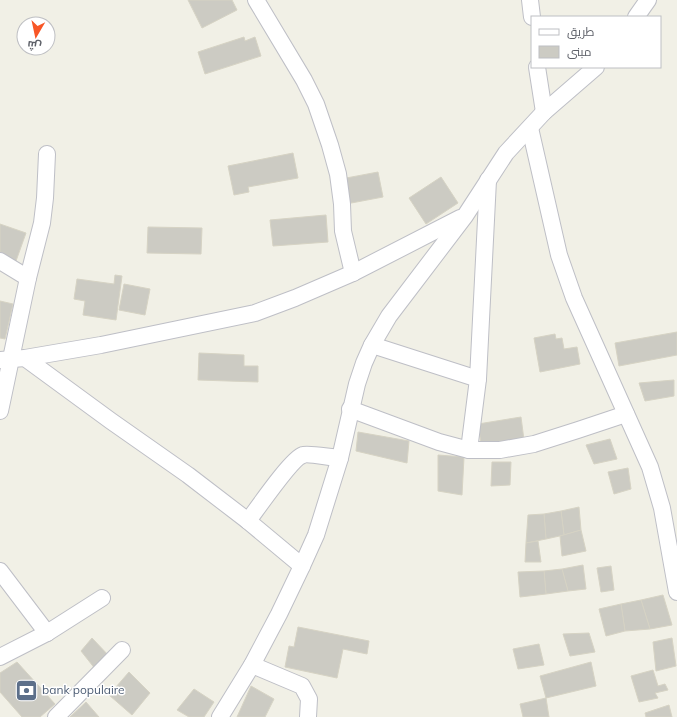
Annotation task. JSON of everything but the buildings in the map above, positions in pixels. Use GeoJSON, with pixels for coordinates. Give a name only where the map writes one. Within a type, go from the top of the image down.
{"type":"FeatureCollection","features":[{"type":"Feature","properties":{"kind":"street"},"geometry":{"type":"LineString","coordinates":[[256,0],[304,80],[316,104],[330,144],[338,174],[342,204],[343,231],[353,274]]}},
{"type":"Feature","properties":{"kind":"street"},"geometry":{"type":"LineString","coordinates":[[530,0],[532,16]]}},
{"type":"Feature","properties":{"kind":"street"},"geometry":{"type":"LineString","coordinates":[[637,16],[648,0]]}},
{"type":"Feature","properties":{"kind":"street"},"geometry":{"type":"LineString","coordinates":[[537,68],[544,112]]}},
{"type":"Feature","properties":{"kind":"street"},"geometry":{"type":"LineString","coordinates":[[220,717],[252,665],[316,535],[340,458],[357,384],[372,345],[390,316],[465,216],[506,153],[544,112],[595,68]]}},
{"type":"Feature","properties":{"kind":"street"},"geometry":{"type":"LineString","coordinates":[[530,128],[559,255],[574,298],[650,467],[662,508],[677,592]]}},
{"type":"Feature","properties":{"kind":"street"},"geometry":{"type":"LineString","coordinates":[[0,411],[28,278],[42,223],[47,154]]}},
{"type":"Feature","properties":{"kind":"street"},"geometry":{"type":"LineString","coordinates":[[469,450],[478,379],[488,179]]}},
{"type":"Feature","properties":{"kind":"street"},"geometry":{"type":"LineString","coordinates":[[12,359],[101,345],[255,313],[353,274],[465,216]]}},
{"type":"Feature","properties":{"kind":"street"},"geometry":{"type":"LineString","coordinates":[[0,261],[28,278]]}},
{"type":"Feature","properties":{"kind":"street"},"geometry":{"type":"LineString","coordinates":[[372,345],[478,379]]}},
{"type":"Feature","properties":{"kind":"street"},"geometry":{"type":"LineString","coordinates":[[12,359],[111,421],[188,475],[248,521],[302,566]]}},
{"type":"Feature","properties":{"kind":"street"},"geometry":{"type":"LineString","coordinates":[[350,410],[432,439],[469,450],[500,450],[534,444],[626,414]]}},
{"type":"Feature","properties":{"kind":"street"},"geometry":{"type":"LineString","coordinates":[[248,521],[292,463],[303,455],[340,458]]}},
{"type":"Feature","properties":{"kind":"street"},"geometry":{"type":"LineString","coordinates":[[0,571],[47,633]]}},
{"type":"Feature","properties":{"kind":"street"},"geometry":{"type":"LineString","coordinates":[[0,657],[47,633],[102,598]]}},
{"type":"Feature","properties":{"kind":"street"},"geometry":{"type":"LineString","coordinates":[[56,717],[122,650]]}},
{"type":"Feature","properties":{"kind":"street"},"geometry":{"type":"LineString","coordinates":[[252,665],[302,686],[309,699],[308,717]]}},
{"type":"Feature","properties":{"kind":"place","name":"bank populaire"},"geometry":{"type":"Point","coordinates":[27,690]}}]}
